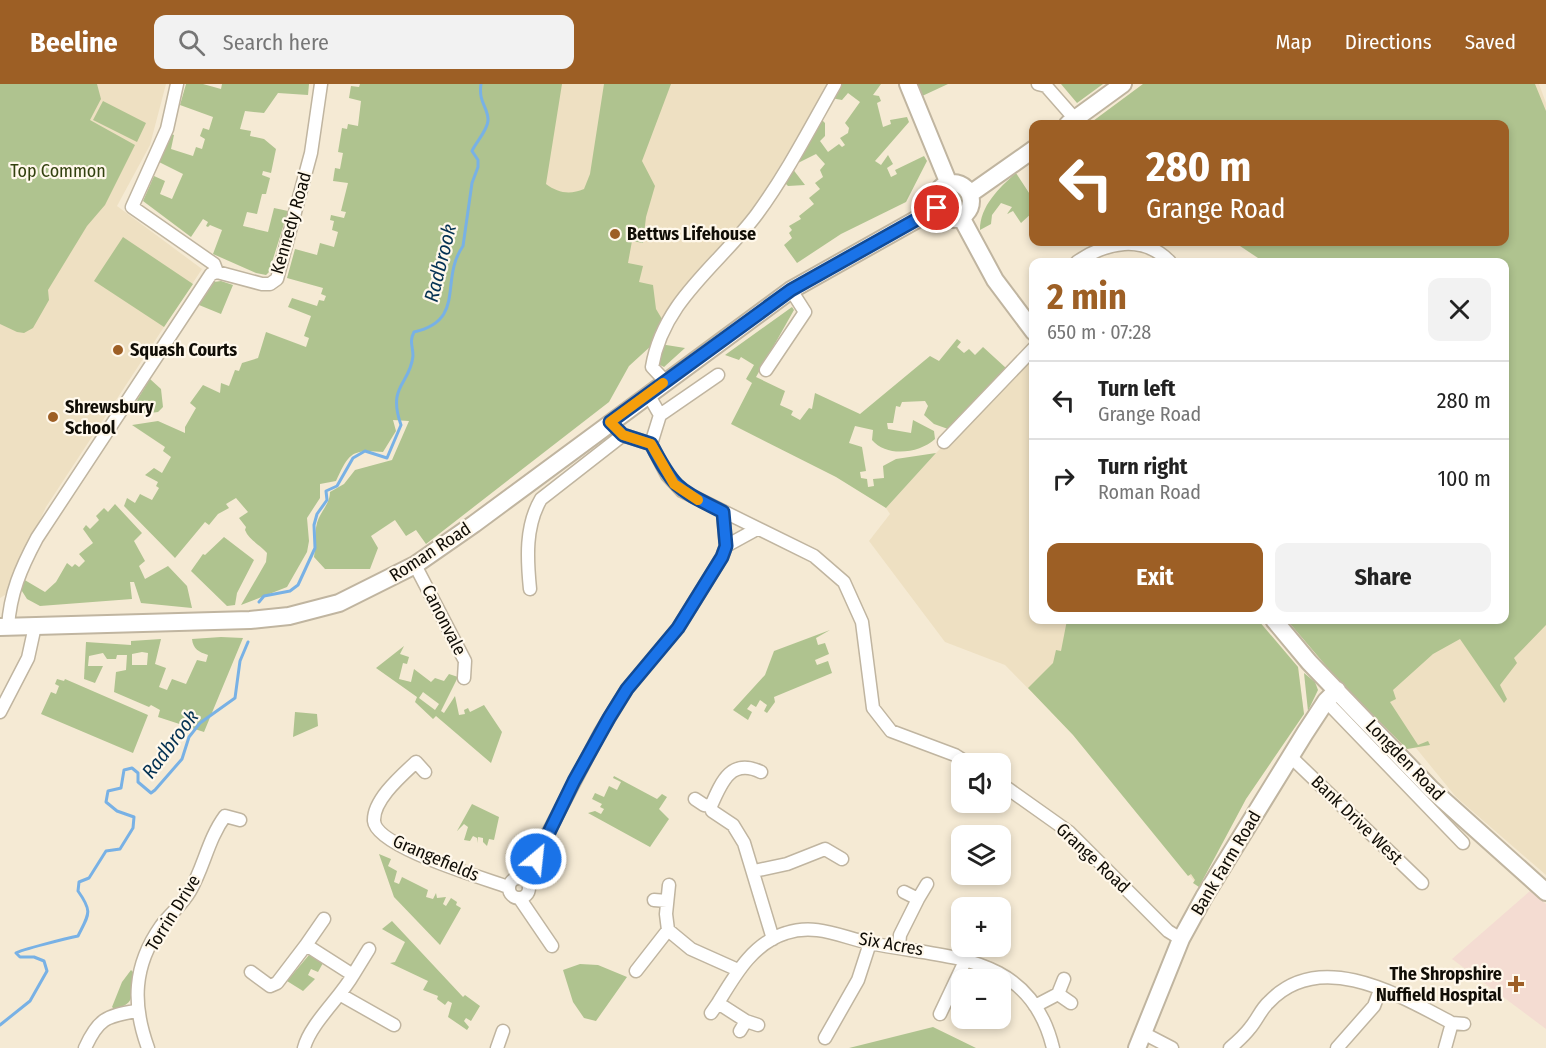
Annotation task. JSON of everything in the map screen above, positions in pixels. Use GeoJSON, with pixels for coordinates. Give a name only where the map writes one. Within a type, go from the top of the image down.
{"type":"FeatureCollection","features":[{"type":"Feature","properties":{"kind":"main road"},"geometry":{"type":"LineString","coordinates":[[908,84],[949,184]]}},
{"type":"Feature","properties":{"kind":"main road"},"geometry":{"type":"LineString","coordinates":[[1075,120],[1123,84]]}},
{"type":"Feature","properties":{"kind":"main road"},"geometry":{"type":"LineString","coordinates":[[970,194],[1029,153]]}},
{"type":"Feature","properties":{"kind":"main road"},"geometry":{"type":"LineString","coordinates":[[949,184],[964,186],[970,194],[970,208],[961,217],[953,219],[944,216],[937,208],[938,193],[949,184]]}},
{"type":"Feature","properties":{"kind":"main road","name":"Roman Road"},"geometry":{"type":"LineString","coordinates":[[4,627],[195,624],[289,616],[348,600],[415,565],[474,524],[791,290],[937,208]]}},
{"type":"Feature","properties":{"kind":"main road"},"geometry":{"type":"LineString","coordinates":[[961,217],[995,280],[1029,325]]}},
{"type":"Feature","properties":{"kind":"main road","name":"Longden Road"},"geometry":{"type":"LineString","coordinates":[[1277,624],[1309,662],[1331,695],[1546,892]]}},
{"type":"Feature","properties":{"kind":"main road","name":"Bank Farm Road"},"geometry":{"type":"LineString","coordinates":[[1141,1041],[1181,939],[1331,695]]}},
{"type":"Feature","properties":{"kind":"street"},"geometry":{"type":"LineString","coordinates":[[4,627],[17,575],[37,538],[174,328],[211,274],[218,272],[214,264],[132,207],[167,129],[177,84]]}},
{"type":"Feature","properties":{"kind":"street","name":"Kennedy Road"},"geometry":{"type":"LineString","coordinates":[[218,272],[262,284],[270,284],[277,279],[311,153],[321,84]]}},
{"type":"Feature","properties":{"kind":"street"},"geometry":{"type":"LineString","coordinates":[[665,381],[652,367],[656,345],[670,319],[703,272],[754,217],[778,185],[835,84]]}},
{"type":"Feature","properties":{"kind":"street"},"geometry":{"type":"LineString","coordinates":[[1038,84],[1046,86],[1071,120]]}},
{"type":"Feature","properties":{"kind":"street"},"geometry":{"type":"LineString","coordinates":[[1084,258],[1113,246]]}},
{"type":"Feature","properties":{"kind":"street"},"geometry":{"type":"LineString","coordinates":[[1144,246],[1150,247],[1165,258]]}},
{"type":"Feature","properties":{"kind":"street"},"geometry":{"type":"LineString","coordinates":[[766,370],[805,312],[791,290]]}},
{"type":"Feature","properties":{"kind":"street"},"geometry":{"type":"LineString","coordinates":[[944,442],[1029,353]]}},
{"type":"Feature","properties":{"kind":"street"},"geometry":{"type":"LineString","coordinates":[[651,444],[660,415],[718,375]]}},
{"type":"Feature","properties":{"kind":"street"},"geometry":{"type":"LineString","coordinates":[[648,394],[660,415]]}},
{"type":"Feature","properties":{"kind":"street"},"geometry":{"type":"LineString","coordinates":[[610,422],[623,435],[651,444],[674,484],[682,491],[814,556],[844,582],[862,622],[873,708],[891,731],[951,754]]}},
{"type":"Feature","properties":{"kind":"street"},"geometry":{"type":"LineString","coordinates":[[530,589],[530,528],[541,499],[623,435]]}},
{"type":"Feature","properties":{"kind":"street"},"geometry":{"type":"LineString","coordinates":[[524,879],[557,820],[600,733],[627,689],[678,628],[722,557],[726,546],[723,512]]}},
{"type":"Feature","properties":{"kind":"street"},"geometry":{"type":"LineString","coordinates":[[726,546],[757,529]]}},
{"type":"Feature","properties":{"kind":"street","name":"Canonvale"},"geometry":{"type":"LineString","coordinates":[[415,565],[465,661],[464,678]]}},
{"type":"Feature","properties":{"kind":"street"},"geometry":{"type":"LineString","coordinates":[[0,712],[28,658],[34,626]]}},
{"type":"Feature","properties":{"kind":"street"},"geometry":{"type":"LineString","coordinates":[[1331,695],[1463,843]]}},
{"type":"Feature","properties":{"kind":"street","name":"Bank Drive West"},"geometry":{"type":"LineString","coordinates":[[1291,757],[1422,883]]}},
{"type":"Feature","properties":{"kind":"street","name":"Grangefields"},"geometry":{"type":"LineString","coordinates":[[425,772],[413,759],[386,794],[374,812],[374,824],[381,834],[414,852],[508,887],[512,896],[520,899],[552,946]]}},
{"type":"Feature","properties":{"kind":"street"},"geometry":{"type":"LineString","coordinates":[[761,772],[748,761],[738,767],[730,773],[711,806],[712,811],[733,825],[744,843],[773,939]]}},
{"type":"Feature","properties":{"kind":"street","name":"Grange Road"},"geometry":{"type":"LineString","coordinates":[[1011,791],[1070,832],[1168,931],[1181,939]]}},
{"type":"Feature","properties":{"kind":"street"},"geometry":{"type":"LineString","coordinates":[[695,799],[704,805],[711,806]]}},
{"type":"Feature","properties":{"kind":"street","name":"Torrin Drive"},"geometry":{"type":"LineString","coordinates":[[148,1048],[136,1011],[138,979],[147,953],[161,926],[190,893],[222,812],[240,820]]}},
{"type":"Feature","properties":{"kind":"street"},"geometry":{"type":"LineString","coordinates":[[754,871],[787,864],[826,845],[842,859]]}},
{"type":"Feature","properties":{"kind":"street"},"geometry":{"type":"LineString","coordinates":[[508,887],[514,879],[524,879]]}},
{"type":"Feature","properties":{"kind":"street"},"geometry":{"type":"LineString","coordinates":[[520,899],[529,890],[524,879]]}},
{"type":"Feature","properties":{"kind":"street"},"geometry":{"type":"LineString","coordinates":[[899,947],[900,935],[927,884]]}},
{"type":"Feature","properties":{"kind":"street"},"geometry":{"type":"LineString","coordinates":[[637,963],[668,930],[669,885]]}},
{"type":"Feature","properties":{"kind":"street"},"geometry":{"type":"LineString","coordinates":[[904,892],[918,899]]}},
{"type":"Feature","properties":{"kind":"street"},"geometry":{"type":"LineString","coordinates":[[654,900],[667,901]]}},
{"type":"Feature","properties":{"kind":"street"},"geometry":{"type":"LineString","coordinates":[[251,972],[270,986],[278,983],[324,919]]}},
{"type":"Feature","properties":{"kind":"street","name":"Six Acres"},"geometry":{"type":"LineString","coordinates":[[758,1025],[743,1026],[714,1008],[738,970],[760,947],[792,931],[818,929],[870,943],[966,959],[992,969],[1016,985],[1035,1006],[1046,1026],[1053,1048]]}},
{"type":"Feature","properties":{"kind":"street"},"geometry":{"type":"LineString","coordinates":[[668,930],[691,949],[738,970]]}},
{"type":"Feature","properties":{"kind":"street"},"geometry":{"type":"LineString","coordinates":[[832,1034],[858,980],[870,943]]}},
{"type":"Feature","properties":{"kind":"street"},"geometry":{"type":"LineString","coordinates":[[306,945],[353,975]]}},
{"type":"Feature","properties":{"kind":"street"},"geometry":{"type":"LineString","coordinates":[[304,1048],[314,1027],[341,995],[369,949]]}},
{"type":"Feature","properties":{"kind":"street"},"geometry":{"type":"LineString","coordinates":[[940,1006],[966,959]]}},
{"type":"Feature","properties":{"kind":"street"},"geometry":{"type":"LineString","coordinates":[[1230,1048],[1249,1030],[1268,1002],[1286,988],[1305,980],[1335,977],[1352,979],[1418,1004],[1458,1023],[1445,1048]]}},
{"type":"Feature","properties":{"kind":"street"},"geometry":{"type":"LineString","coordinates":[[1035,1006],[1058,994],[1064,979]]}},
{"type":"Feature","properties":{"kind":"street"},"geometry":{"type":"LineString","coordinates":[[1337,1048],[1374,1006],[1380,990]]}},
{"type":"Feature","properties":{"kind":"street"},"geometry":{"type":"LineString","coordinates":[[1058,994],[1071,1003]]}},
{"type":"Feature","properties":{"kind":"street"},"geometry":{"type":"LineString","coordinates":[[341,995],[394,1025]]}},
{"type":"Feature","properties":{"kind":"street"},"geometry":{"type":"LineString","coordinates":[[85,1048],[91,1035],[104,1019],[112,1015],[136,1011]]}},
{"type":"Feature","properties":{"kind":"street"},"geometry":{"type":"LineString","coordinates":[[497,1048],[503,1031]]}},
{"type":"Feature","properties":{"kind":"street"},"geometry":{"type":"LineString","coordinates":[[1141,1041],[1172,1048]]}},
{"type":"Feature","properties":{"kind":"shaded area","name":"Shrewsbury School"},"geometry":{"type":"Polygon","coordinates":[[[0,84],[166,84],[150,145],[117,206],[202,269],[46,507],[5,595],[0,598],[0,84]]]}},
{"type":"Feature","properties":{"kind":"shaded area","name":"Bettws Lifehouse"},"geometry":{"type":"Polygon","coordinates":[[[523,84],[829,84],[752,212],[702,268],[629,366],[521,131],[523,84]]]}},
{"type":"Feature","properties":{"kind":"shaded area"},"geometry":{"type":"Polygon","coordinates":[[[1143,84],[1539,84],[1546,103],[1546,875],[1456,797],[1416,748],[1407,749],[1339,681],[1290,624],[1509,624],[1509,258],[1504,258],[1504,246],[1509,246],[1509,120],[1094,120],[1143,84]]]}},
{"type":"Feature","properties":{"kind":"shaded area"},"geometry":{"type":"Polygon","coordinates":[[[1029,359],[1029,624],[1261,624],[1298,667],[1304,714],[1246,799],[1199,887],[1073,734],[1005,665],[945,642],[869,541],[890,514],[886,508],[936,453],[1029,359]]]}},
{"type":"Feature","properties":{"kind":"shaded area","name":"The Shropshire Nuffield Hospital"},"geometry":{"type":"Polygon","coordinates":[[[1530,891],[1546,904],[1546,1029],[1452,959],[1530,891]]]}},
{"type":"Feature","properties":{"kind":"green space","name":"Top Common"},"geometry":{"type":"Polygon","coordinates":[[[0,84],[97,84],[101,99],[90,120],[135,145],[105,205],[87,226],[48,290],[49,300],[33,328],[24,333],[0,324],[0,84]]]}},
{"type":"Feature","properties":{"kind":"green space"},"geometry":{"type":"Polygon","coordinates":[[[186,84],[203,84],[221,89],[222,84],[309,84],[308,95],[278,93],[264,113],[245,111],[240,129],[251,131],[250,136],[264,139],[276,149],[271,173],[263,171],[262,175],[270,178],[266,194],[262,194],[257,214],[247,212],[243,226],[268,232],[274,208],[288,211],[269,272],[266,275],[256,273],[213,254],[222,230],[210,225],[206,226],[208,222],[203,219],[191,237],[143,201],[154,176],[165,181],[160,194],[172,199],[183,174],[159,162],[171,134],[174,135],[171,149],[193,156],[196,147],[202,149],[205,139],[200,136],[203,128],[209,130],[213,117],[180,105],[186,84]]]}},
{"type":"Feature","properties":{"kind":"green space"},"geometry":{"type":"Polygon","coordinates":[[[360,84],[562,84],[546,184],[560,191],[569,192],[584,189],[590,174],[604,84],[671,84],[642,161],[655,186],[646,217],[643,243],[632,241],[628,263],[643,266],[639,282],[653,285],[656,309],[665,324],[652,345],[629,366],[609,402],[426,544],[416,530],[406,536],[395,520],[371,536],[378,548],[370,569],[325,569],[314,557],[315,536],[317,523],[330,492],[344,484],[355,470],[392,460],[409,421],[393,420],[396,431],[383,452],[357,452],[344,464],[336,481],[320,484],[320,498],[307,518],[309,541],[307,552],[287,587],[241,605],[266,562],[267,553],[249,537],[245,530],[246,527],[239,518],[248,512],[236,498],[226,504],[229,508],[218,514],[209,525],[205,522],[175,558],[124,506],[127,498],[135,503],[140,494],[152,500],[159,488],[156,486],[158,482],[145,475],[154,468],[162,473],[171,457],[163,451],[165,447],[132,425],[158,421],[185,433],[185,427],[196,408],[190,403],[203,385],[220,393],[221,383],[229,386],[235,370],[239,371],[242,363],[258,358],[266,332],[306,347],[309,338],[304,336],[311,316],[288,307],[292,298],[317,306],[319,300],[324,301],[326,296],[321,294],[323,288],[287,278],[295,249],[317,255],[320,243],[334,247],[338,232],[332,230],[334,221],[330,220],[331,215],[344,218],[346,212],[341,211],[348,183],[333,181],[335,168],[340,169],[343,153],[338,152],[342,128],[347,129],[348,124],[358,126],[361,101],[349,98],[351,86],[359,87],[360,84]]]}},
{"type":"Feature","properties":{"kind":"green space"},"geometry":{"type":"Polygon","coordinates":[[[839,84],[881,84],[873,95],[879,96],[881,101],[877,103],[883,127],[891,124],[890,120],[907,117],[909,122],[875,161],[881,165],[888,155],[893,164],[887,168],[891,177],[897,174],[895,170],[924,156],[927,161],[906,202],[841,234],[797,263],[784,245],[792,238],[789,233],[792,230],[789,226],[801,219],[799,216],[814,204],[809,198],[820,189],[815,183],[823,177],[820,170],[825,164],[816,154],[796,164],[820,118],[825,123],[825,136],[820,141],[828,152],[839,144],[842,147],[845,145],[840,138],[848,133],[849,128],[845,123],[860,102],[848,93],[842,100],[831,98],[839,84]]]}},
{"type":"Feature","properties":{"kind":"green space"},"geometry":{"type":"Polygon","coordinates":[[[915,84],[948,84],[920,97],[915,84]]]}},
{"type":"Feature","properties":{"kind":"green space"},"geometry":{"type":"Polygon","coordinates":[[[1061,84],[1103,84],[1077,103],[1061,84]]]}},
{"type":"Feature","properties":{"kind":"green space"},"geometry":{"type":"Polygon","coordinates":[[[1143,84],[1535,84],[1546,111],[1546,625],[1514,658],[1517,663],[1500,685],[1507,699],[1504,703],[1460,639],[1433,654],[1393,690],[1396,699],[1390,702],[1418,745],[1428,741],[1430,745],[1407,749],[1339,681],[1290,624],[1509,624],[1509,258],[1258,258],[1240,246],[1509,246],[1509,120],[1094,120],[1143,84]]]}},
{"type":"Feature","properties":{"kind":"green space"},"geometry":{"type":"Polygon","coordinates":[[[103,101],[146,123],[137,142],[93,120],[103,101]]]}},
{"type":"Feature","properties":{"kind":"green space"},"geometry":{"type":"Polygon","coordinates":[[[792,168],[805,185],[788,186],[784,182],[792,168]]]}},
{"type":"Feature","properties":{"kind":"green space"},"geometry":{"type":"Polygon","coordinates":[[[1016,173],[1029,193],[1029,216],[1021,223],[1013,211],[1007,214],[1012,207],[1001,203],[992,215],[991,224],[980,230],[983,213],[997,191],[1016,173]]]}},
{"type":"Feature","properties":{"kind":"green space"},"geometry":{"type":"Polygon","coordinates":[[[953,190],[961,193],[964,201],[961,209],[953,212],[945,209],[942,201],[945,193],[953,190]]]}},
{"type":"Feature","properties":{"kind":"green space"},"geometry":{"type":"Polygon","coordinates":[[[123,237],[193,284],[164,327],[94,281],[123,237]]]}},
{"type":"Feature","properties":{"kind":"green space"},"geometry":{"type":"Polygon","coordinates":[[[221,281],[233,285],[221,314],[199,305],[214,282],[221,281]]]}},
{"type":"Feature","properties":{"kind":"green space"},"geometry":{"type":"Polygon","coordinates":[[[792,307],[794,310],[756,377],[785,391],[780,405],[793,411],[791,415],[800,420],[809,408],[812,409],[815,393],[860,414],[930,356],[939,361],[957,339],[961,342],[957,347],[964,353],[969,349],[975,355],[983,347],[1006,368],[948,429],[934,424],[924,415],[928,406],[925,401],[902,402],[900,407],[896,406],[893,423],[887,423],[888,429],[911,433],[913,420],[934,431],[935,439],[921,448],[904,451],[886,449],[878,446],[872,440],[873,430],[855,426],[849,443],[862,447],[866,471],[860,472],[861,478],[867,479],[868,487],[874,486],[873,479],[884,478],[883,466],[896,459],[936,453],[886,508],[836,477],[731,424],[752,383],[746,379],[754,365],[741,357],[739,360],[725,355],[792,307]]]}},
{"type":"Feature","properties":{"kind":"green space"},"geometry":{"type":"Polygon","coordinates":[[[660,344],[685,348],[664,367],[656,363],[660,344]]]}},
{"type":"Feature","properties":{"kind":"green space"},"geometry":{"type":"Polygon","coordinates":[[[150,379],[161,389],[163,407],[158,412],[143,414],[131,410],[150,379]]]}},
{"type":"Feature","properties":{"kind":"green space"},"geometry":{"type":"Polygon","coordinates":[[[115,504],[142,533],[134,541],[145,561],[139,566],[145,579],[168,566],[187,586],[192,608],[141,603],[134,582],[130,582],[132,599],[40,606],[27,599],[20,588],[23,579],[45,592],[56,582],[67,563],[72,567],[75,564],[79,567],[85,561],[79,554],[93,543],[83,529],[86,525],[90,529],[99,520],[96,516],[104,508],[108,512],[115,504]]]}},
{"type":"Feature","properties":{"kind":"green space"},"geometry":{"type":"Polygon","coordinates":[[[224,537],[254,560],[237,593],[235,605],[227,606],[191,571],[203,554],[205,555],[224,537]]]}},
{"type":"Feature","properties":{"kind":"green space"},"geometry":{"type":"Polygon","coordinates":[[[1066,624],[1261,624],[1298,667],[1304,714],[1246,799],[1199,887],[1193,883],[1195,880],[1191,874],[1188,876],[1073,735],[1028,688],[1053,663],[1056,650],[1061,651],[1066,624]]]}},
{"type":"Feature","properties":{"kind":"green space"},"geometry":{"type":"Polygon","coordinates":[[[830,630],[816,638],[818,645],[825,643],[829,654],[815,660],[817,665],[828,661],[832,673],[774,697],[775,702],[767,713],[764,711],[767,705],[760,700],[756,707],[751,704],[747,709],[752,712],[748,720],[733,710],[765,675],[774,651],[830,630]]]}},
{"type":"Feature","properties":{"kind":"green space"},"geometry":{"type":"Polygon","coordinates":[[[243,638],[204,732],[158,717],[160,710],[114,692],[116,672],[126,670],[127,655],[117,655],[116,659],[107,659],[103,653],[89,656],[88,666],[103,666],[95,683],[84,679],[86,642],[131,645],[131,641],[161,639],[155,664],[166,668],[159,687],[167,690],[172,679],[186,684],[197,660],[206,662],[208,655],[197,650],[192,639],[243,638]],[[148,653],[132,654],[132,665],[147,665],[148,653]]]}},
{"type":"Feature","properties":{"kind":"green space"},"geometry":{"type":"Polygon","coordinates":[[[404,646],[400,654],[409,657],[407,664],[403,663],[399,679],[411,682],[414,669],[431,682],[435,678],[444,681],[449,674],[458,677],[441,711],[444,713],[455,696],[459,715],[465,714],[464,710],[468,708],[470,712],[484,705],[502,732],[491,763],[436,716],[433,719],[415,702],[417,697],[376,668],[404,646]],[[423,692],[419,698],[435,710],[439,704],[423,692]]]}},
{"type":"Feature","properties":{"kind":"green space"},"geometry":{"type":"Polygon","coordinates":[[[1304,673],[1315,682],[1318,690],[1308,711],[1304,673]]]}},
{"type":"Feature","properties":{"kind":"green space"},"geometry":{"type":"Polygon","coordinates":[[[57,679],[64,681],[65,679],[148,715],[133,753],[41,714],[51,692],[56,694],[59,686],[55,684],[57,679]]]}},
{"type":"Feature","properties":{"kind":"green space"},"geometry":{"type":"Polygon","coordinates":[[[295,712],[317,714],[318,726],[293,737],[295,712]]]}},
{"type":"Feature","properties":{"kind":"green space"},"geometry":{"type":"Polygon","coordinates":[[[614,776],[657,799],[662,794],[667,797],[659,809],[669,819],[650,847],[588,813],[595,811],[601,814],[604,809],[600,807],[602,804],[592,799],[595,793],[604,797],[609,786],[617,790],[621,782],[613,778],[614,776]]]}},
{"type":"Feature","properties":{"kind":"green space"},"geometry":{"type":"Polygon","coordinates":[[[472,804],[499,817],[494,840],[489,839],[487,846],[483,838],[478,837],[477,843],[477,838],[473,836],[470,841],[464,840],[468,827],[464,824],[457,831],[472,804]]]}},
{"type":"Feature","properties":{"kind":"green space"},"geometry":{"type":"Polygon","coordinates":[[[379,854],[391,859],[388,866],[397,871],[394,882],[399,884],[402,877],[428,890],[426,897],[433,899],[436,893],[437,898],[446,897],[443,904],[446,906],[451,898],[457,902],[456,905],[461,908],[440,945],[394,897],[379,854]]]}},
{"type":"Feature","properties":{"kind":"green space"},"geometry":{"type":"Polygon","coordinates":[[[392,921],[463,997],[465,995],[480,1006],[471,1021],[466,1018],[464,1021],[469,1027],[467,1030],[448,1017],[452,1003],[448,1001],[445,1005],[437,999],[438,996],[423,990],[428,981],[390,963],[395,962],[405,942],[382,929],[392,921]]]}},
{"type":"Feature","properties":{"kind":"green space"},"geometry":{"type":"Polygon","coordinates":[[[309,955],[323,963],[318,972],[311,969],[308,975],[315,979],[303,991],[287,981],[309,955]]]}},
{"type":"Feature","properties":{"kind":"green space"},"geometry":{"type":"Polygon","coordinates":[[[580,964],[598,965],[627,977],[596,1021],[584,1018],[573,1002],[563,970],[580,964]]]}},
{"type":"Feature","properties":{"kind":"green space"},"geometry":{"type":"Polygon","coordinates":[[[131,970],[134,973],[132,997],[127,1004],[114,1009],[112,1007],[122,982],[131,970]]]}},
{"type":"Feature","properties":{"kind":"green space"},"geometry":{"type":"Polygon","coordinates":[[[933,1027],[976,1048],[849,1048],[933,1027]]]}},
{"type":"Feature","properties":{"kind":"waterway","name":"Radbrook"},"geometry":{"type":"LineString","coordinates":[[259,602],[264,596],[290,591],[298,585],[315,548],[314,525],[317,514],[327,500],[326,491],[337,486],[353,458],[365,451],[387,458],[401,425],[397,412],[398,393],[411,366],[413,356],[411,341],[414,332],[430,326],[441,318],[449,297],[456,259],[463,246],[472,183],[478,167],[478,160],[472,151],[486,129],[488,121],[480,91],[481,84]]}},
{"type":"Feature","properties":{"kind":"waterway","name":"Radbrook"},"geometry":{"type":"LineString","coordinates":[[0,1025],[30,1001],[47,971],[44,961],[34,957],[20,957],[16,953],[78,936],[88,913],[86,904],[78,891],[79,882],[89,878],[106,851],[120,849],[133,828],[134,817],[117,811],[106,802],[108,791],[121,788],[124,770],[132,768],[138,773],[138,782],[151,793],[155,790],[182,759],[189,737],[200,723],[235,698],[240,661],[248,642]]}},
{"type":"Feature","properties":{"kind":"slow traffic"},"geometry":{"type":"LineString","coordinates":[[663,383],[610,422],[623,435],[651,444],[674,484],[698,500]]}},
{"type":"Feature","properties":{"kind":"place","name":"Bettws Lifehouse"},"geometry":{"type":"Point","coordinates":[615,234]}},
{"type":"Feature","properties":{"kind":"place","name":"Squash Courts"},"geometry":{"type":"Point","coordinates":[118,350]}},
{"type":"Feature","properties":{"kind":"place","name":"Shrewsbury School"},"geometry":{"type":"Point","coordinates":[53,417]}},
{"type":"Feature","properties":{"kind":"place","name":"The Shropshire Nuffield Hospital"},"geometry":{"type":"Point","coordinates":[1516,984]}},
{"type":"Feature","properties":{"kind":"route"},"geometry":{"type":"LineString","coordinates":[[536,859],[600,733],[627,689],[678,628],[722,557],[726,546],[723,512],[682,491],[667,475],[651,444],[623,435],[610,422],[791,290],[937,208]]}}]}
